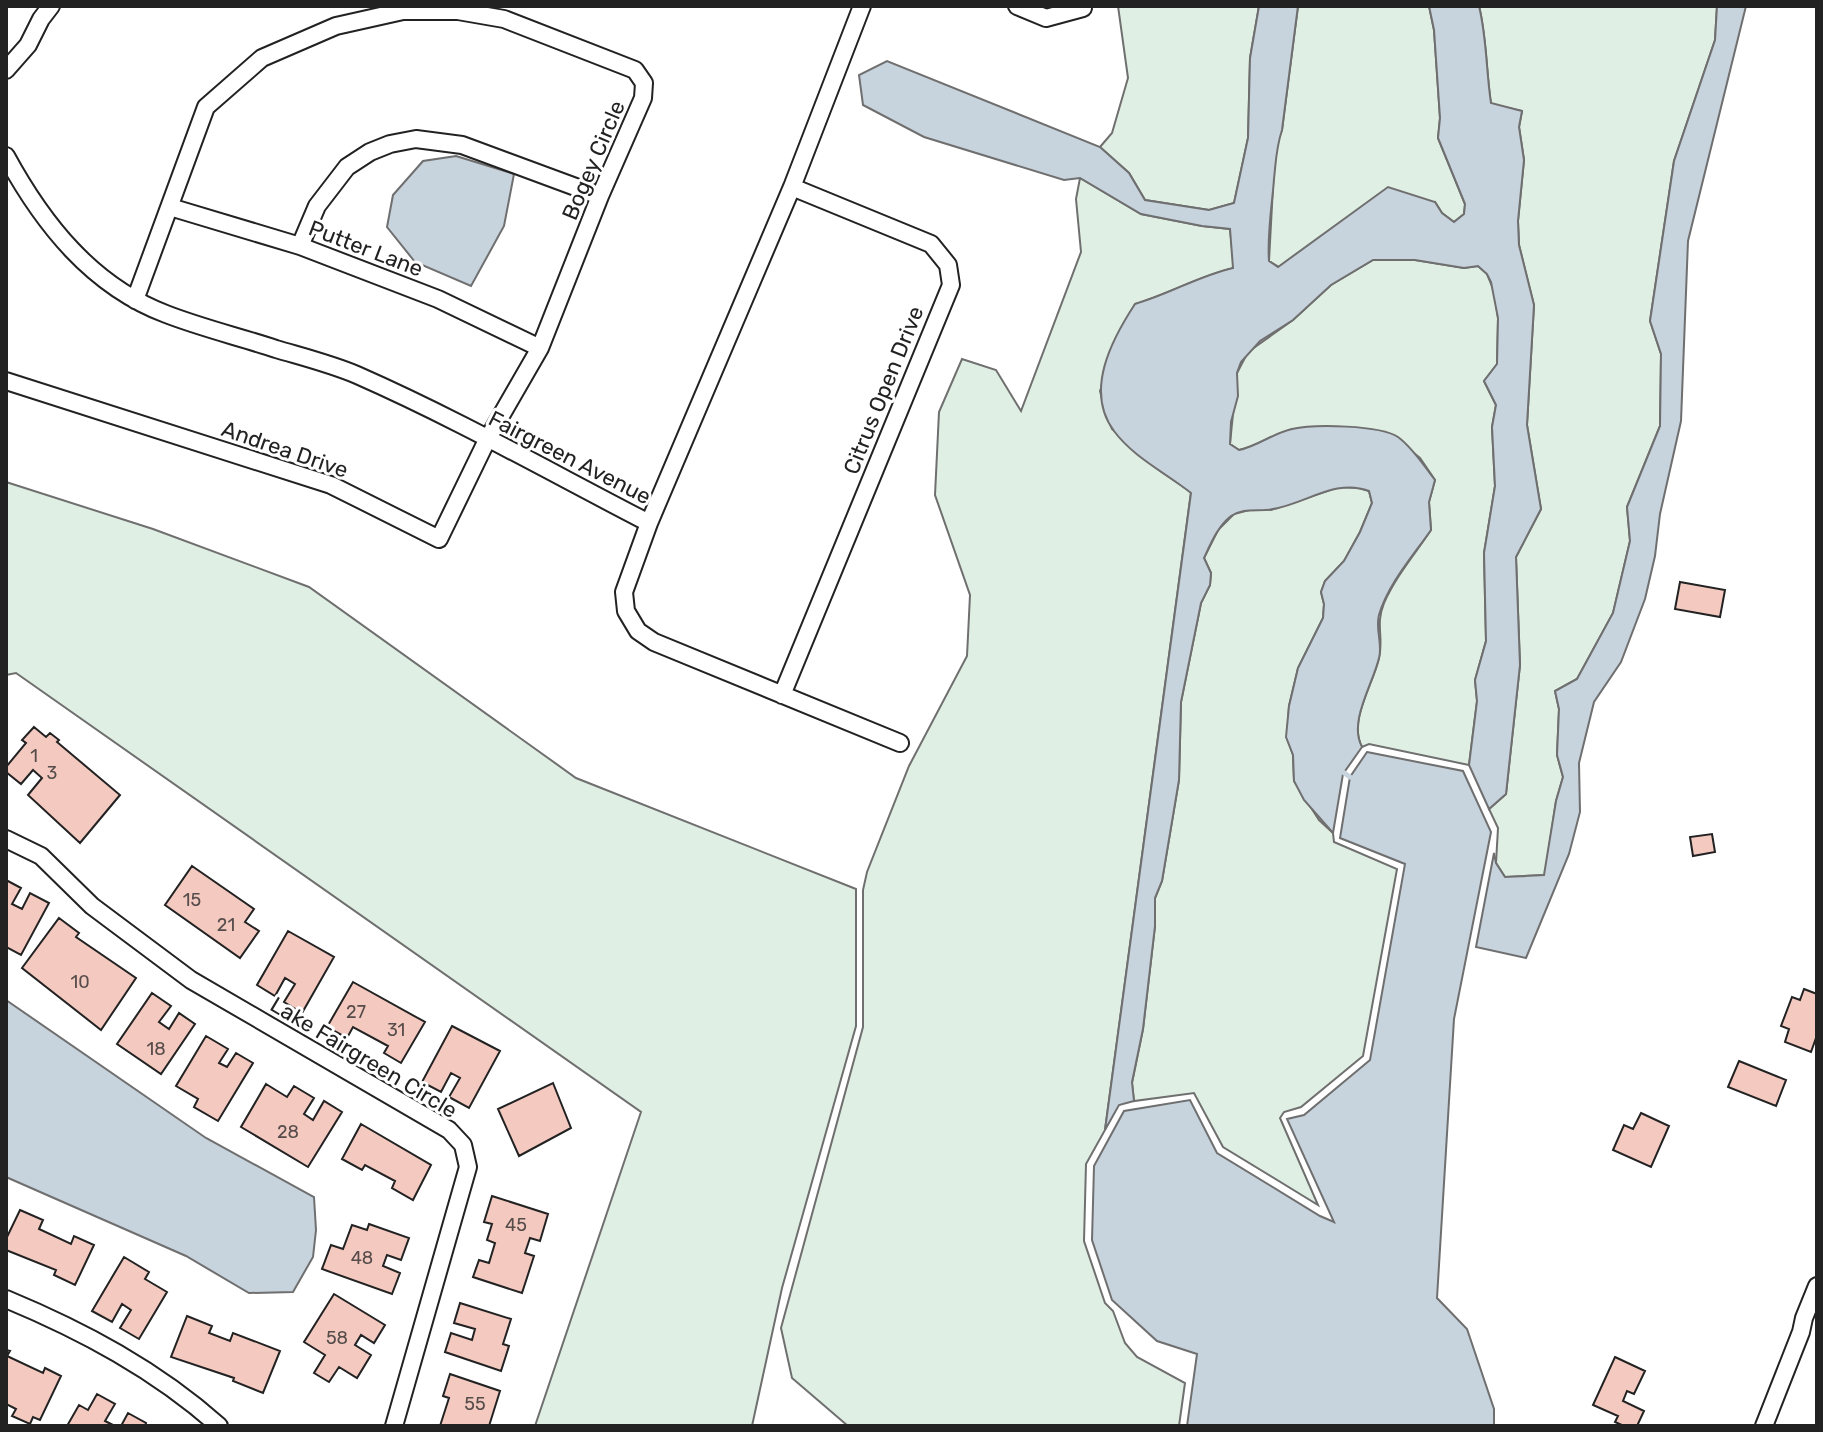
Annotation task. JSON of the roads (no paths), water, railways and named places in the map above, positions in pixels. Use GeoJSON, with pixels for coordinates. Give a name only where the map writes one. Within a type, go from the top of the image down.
{"type":"FeatureCollection","features":[{"type":"Feature","properties":{"kind":"street"},"geometry":{"type":"LineString","coordinates":[[6,70],[28,45],[51,6]]}},
{"type":"Feature","properties":{"kind":"street","name":"Fairgreen Avenue"},"geometry":{"type":"LineString","coordinates":[[8,164],[47,222],[84,264],[135,300],[166,314],[349,371],[430,407],[487,440],[649,523],[792,187],[862,6]]}},
{"type":"Feature","properties":{"kind":"street"},"geometry":{"type":"LineString","coordinates":[[1017,6],[1046,18],[1083,8]]}},
{"type":"Feature","properties":{"kind":"street","name":"Bogey Circle"},"geometry":{"type":"LineString","coordinates":[[135,300],[206,107],[262,58],[336,26],[403,11],[458,11],[504,19],[635,70],[644,83],[643,98],[600,196],[540,348],[487,440]]}},
{"type":"Feature","properties":{"kind":"street"},"geometry":{"type":"LineString","coordinates":[[300,246],[317,206],[347,167],[370,152],[416,139],[462,145],[600,196]]}},
{"type":"Feature","properties":{"kind":"street","name":"Citrus Open Drive"},"geometry":{"type":"LineString","coordinates":[[782,695],[951,285],[948,265],[931,244],[792,187]]}},
{"type":"Feature","properties":{"kind":"street","name":"Putter Lane"},"geometry":{"type":"LineString","coordinates":[[170,207],[300,246],[438,299],[540,348]]}},
{"type":"Feature","properties":{"kind":"street","name":"Andrea Drive"},"geometry":{"type":"LineString","coordinates":[[6,381],[331,485],[439,539],[487,440]]}},
{"type":"Feature","properties":{"kind":"street"},"geometry":{"type":"LineString","coordinates":[[649,523],[624,592],[626,611],[638,631],[654,642],[900,743]]}},
{"type":"Feature","properties":{"kind":"street","name":"Lake Fairgreen Circle"},"geometry":{"type":"LineString","coordinates":[[6,839],[41,856],[92,906],[191,980],[449,1130],[463,1145],[468,1167],[394,1426]]}},
{"type":"Feature","properties":{"kind":"street"},"geometry":{"type":"LineString","coordinates":[[1764,1426],[1801,1332],[1810,1320],[1817,1286]]}},
{"type":"Feature","properties":{"kind":"street"},"geometry":{"type":"LineString","coordinates":[[6,1299],[63,1323],[144,1368],[191,1401],[219,1426]]}},
{"type":"Feature","properties":{"kind":"waterway"},"geometry":{"type":"LineString","coordinates":[[1340,770],[1350,777]]}}]}
